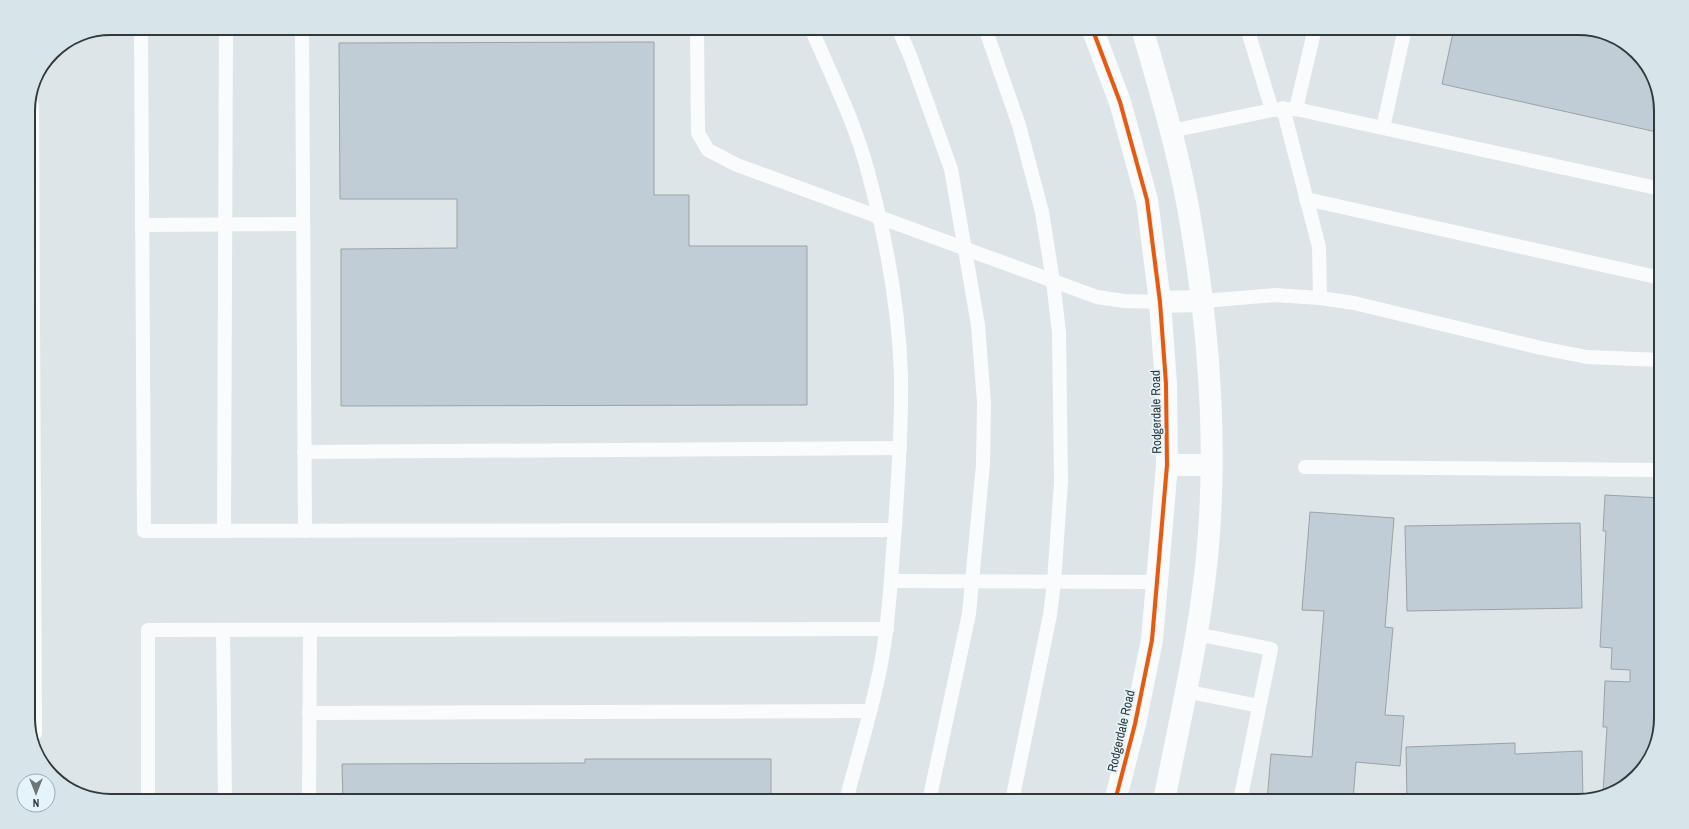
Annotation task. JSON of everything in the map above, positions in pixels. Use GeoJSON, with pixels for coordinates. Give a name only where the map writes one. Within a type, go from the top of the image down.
{"type":"FeatureCollection","features":[{"type":"Feature","properties":{"kind":"street","name":"Rodgerdale Road"},"geometry":{"type":"LineString","coordinates":[[1095,35],[1120,102],[1147,200],[1160,302],[1166,384],[1167,465],[1152,640],[1135,724],[1117,794]]}},
{"type":"Feature","properties":{"kind":"street"},"geometry":{"type":"LineString","coordinates":[[1144,35],[1171,131],[1188,206],[1203,301],[1210,385],[1211,465],[1209,534],[1196,634],[1165,794]]}},
{"type":"Feature","properties":{"kind":"street"},"geometry":{"type":"LineString","coordinates":[[1160,302],[1203,301]]}},
{"type":"Feature","properties":{"kind":"street"},"geometry":{"type":"LineString","coordinates":[[1167,465],[1211,465]]}},
{"type":"Feature","properties":{"kind":"lane"},"geometry":{"type":"LineString","coordinates":[[141,35],[144,531],[894,530]]}},
{"type":"Feature","properties":{"kind":"lane"},"geometry":{"type":"LineString","coordinates":[[224,531],[226,35]]}},
{"type":"Feature","properties":{"kind":"lane"},"geometry":{"type":"LineString","coordinates":[[302,35],[305,531]]}},
{"type":"Feature","properties":{"kind":"lane"},"geometry":{"type":"LineString","coordinates":[[696,35],[698,133],[708,150],[737,165],[1097,297],[1124,301],[1160,302]]}},
{"type":"Feature","properties":{"kind":"lane"},"geometry":{"type":"LineString","coordinates":[[814,35],[854,130],[868,170],[879,217],[896,306],[901,376],[900,448],[887,629],[882,660],[870,711],[848,794]]}},
{"type":"Feature","properties":{"kind":"lane"},"geometry":{"type":"LineString","coordinates":[[901,35],[911,58],[951,170],[978,325],[984,403],[982,464],[969,614],[931,794]]}},
{"type":"Feature","properties":{"kind":"lane"},"geometry":{"type":"LineString","coordinates":[[987,35],[1019,125],[1042,212],[1053,281],[1059,332],[1061,474],[1059,531],[1054,582],[1050,615],[1013,794]]}},
{"type":"Feature","properties":{"kind":"lane"},"geometry":{"type":"LineString","coordinates":[[1250,35],[1284,109],[1319,247],[1320,298]]}},
{"type":"Feature","properties":{"kind":"lane"},"geometry":{"type":"LineString","coordinates":[[1284,109],[1313,35]]}},
{"type":"Feature","properties":{"kind":"lane"},"geometry":{"type":"LineString","coordinates":[[1383,128],[1404,35]]}},
{"type":"Feature","properties":{"kind":"lane"},"geometry":{"type":"LineString","coordinates":[[1171,131],[1284,109],[1383,128],[1654,187]]}},
{"type":"Feature","properties":{"kind":"lane"},"geometry":{"type":"LineString","coordinates":[[1306,199],[1654,276]]}},
{"type":"Feature","properties":{"kind":"lane"},"geometry":{"type":"LineString","coordinates":[[142,225],[303,224]]}},
{"type":"Feature","properties":{"kind":"lane"},"geometry":{"type":"LineString","coordinates":[[1203,301],[1275,295],[1320,298],[1354,303],[1541,348],[1586,357],[1654,360]]}},
{"type":"Feature","properties":{"kind":"lane"},"geometry":{"type":"LineString","coordinates":[[304,452],[900,448]]}},
{"type":"Feature","properties":{"kind":"lane"},"geometry":{"type":"LineString","coordinates":[[1305,467],[1654,470]]}},
{"type":"Feature","properties":{"kind":"lane"},"geometry":{"type":"LineString","coordinates":[[891,581],[1157,582]]}},
{"type":"Feature","properties":{"kind":"lane"},"geometry":{"type":"LineString","coordinates":[[148,794],[148,630],[887,629]]}},
{"type":"Feature","properties":{"kind":"lane"},"geometry":{"type":"LineString","coordinates":[[223,630],[225,794]]}},
{"type":"Feature","properties":{"kind":"lane"},"geometry":{"type":"LineString","coordinates":[[309,794],[310,630]]}},
{"type":"Feature","properties":{"kind":"lane"},"geometry":{"type":"LineString","coordinates":[[1196,634],[1271,649],[1241,794]]}},
{"type":"Feature","properties":{"kind":"lane"},"geometry":{"type":"LineString","coordinates":[[1186,691],[1259,706]]}},
{"type":"Feature","properties":{"kind":"lane"},"geometry":{"type":"LineString","coordinates":[[309,713],[870,711]]}},
{"type":"Feature","properties":{"kind":"building"},"geometry":{"type":"Polygon","coordinates":[[[1452,35],[1593,36],[1612,43],[1620,48],[1635,61],[1641,69],[1646,77],[1653,96],[1654,131],[1442,84],[1452,35]]]}},
{"type":"Feature","properties":{"kind":"building"},"geometry":{"type":"Polygon","coordinates":[[[654,42],[654,195],[689,195],[689,246],[807,246],[807,405],[341,406],[341,249],[457,248],[457,199],[340,199],[339,43],[654,42]]]}},
{"type":"Feature","properties":{"kind":"building"},"geometry":{"type":"Polygon","coordinates":[[[1605,495],[1654,498],[1653,733],[1646,752],[1635,768],[1620,781],[1603,790],[1607,727],[1603,727],[1605,681],[1630,682],[1630,670],[1611,669],[1612,648],[1600,647],[1606,531],[1603,531],[1605,495]]]}},
{"type":"Feature","properties":{"kind":"building"},"geometry":{"type":"Polygon","coordinates":[[[1310,512],[1394,518],[1385,627],[1393,628],[1385,715],[1404,716],[1400,766],[1356,762],[1354,794],[1268,794],[1271,754],[1312,757],[1324,611],[1302,610],[1310,512]]]}},
{"type":"Feature","properties":{"kind":"building"},"geometry":{"type":"Polygon","coordinates":[[[1580,523],[1582,608],[1407,611],[1405,526],[1580,523]]]}},
{"type":"Feature","properties":{"kind":"building"},"geometry":{"type":"Polygon","coordinates":[[[1515,743],[1515,754],[1582,751],[1583,794],[1407,794],[1406,747],[1515,743]]]}},
{"type":"Feature","properties":{"kind":"building"},"geometry":{"type":"Polygon","coordinates":[[[585,759],[771,759],[771,794],[343,794],[342,764],[585,763],[585,759]]]}},
{"type":"Feature","properties":{"kind":"cycle path"},"geometry":{"type":"LineString","coordinates":[[1095,35],[1120,102],[1147,200],[1160,302],[1166,384],[1167,465],[1152,640],[1135,724],[1117,794]]}}]}
